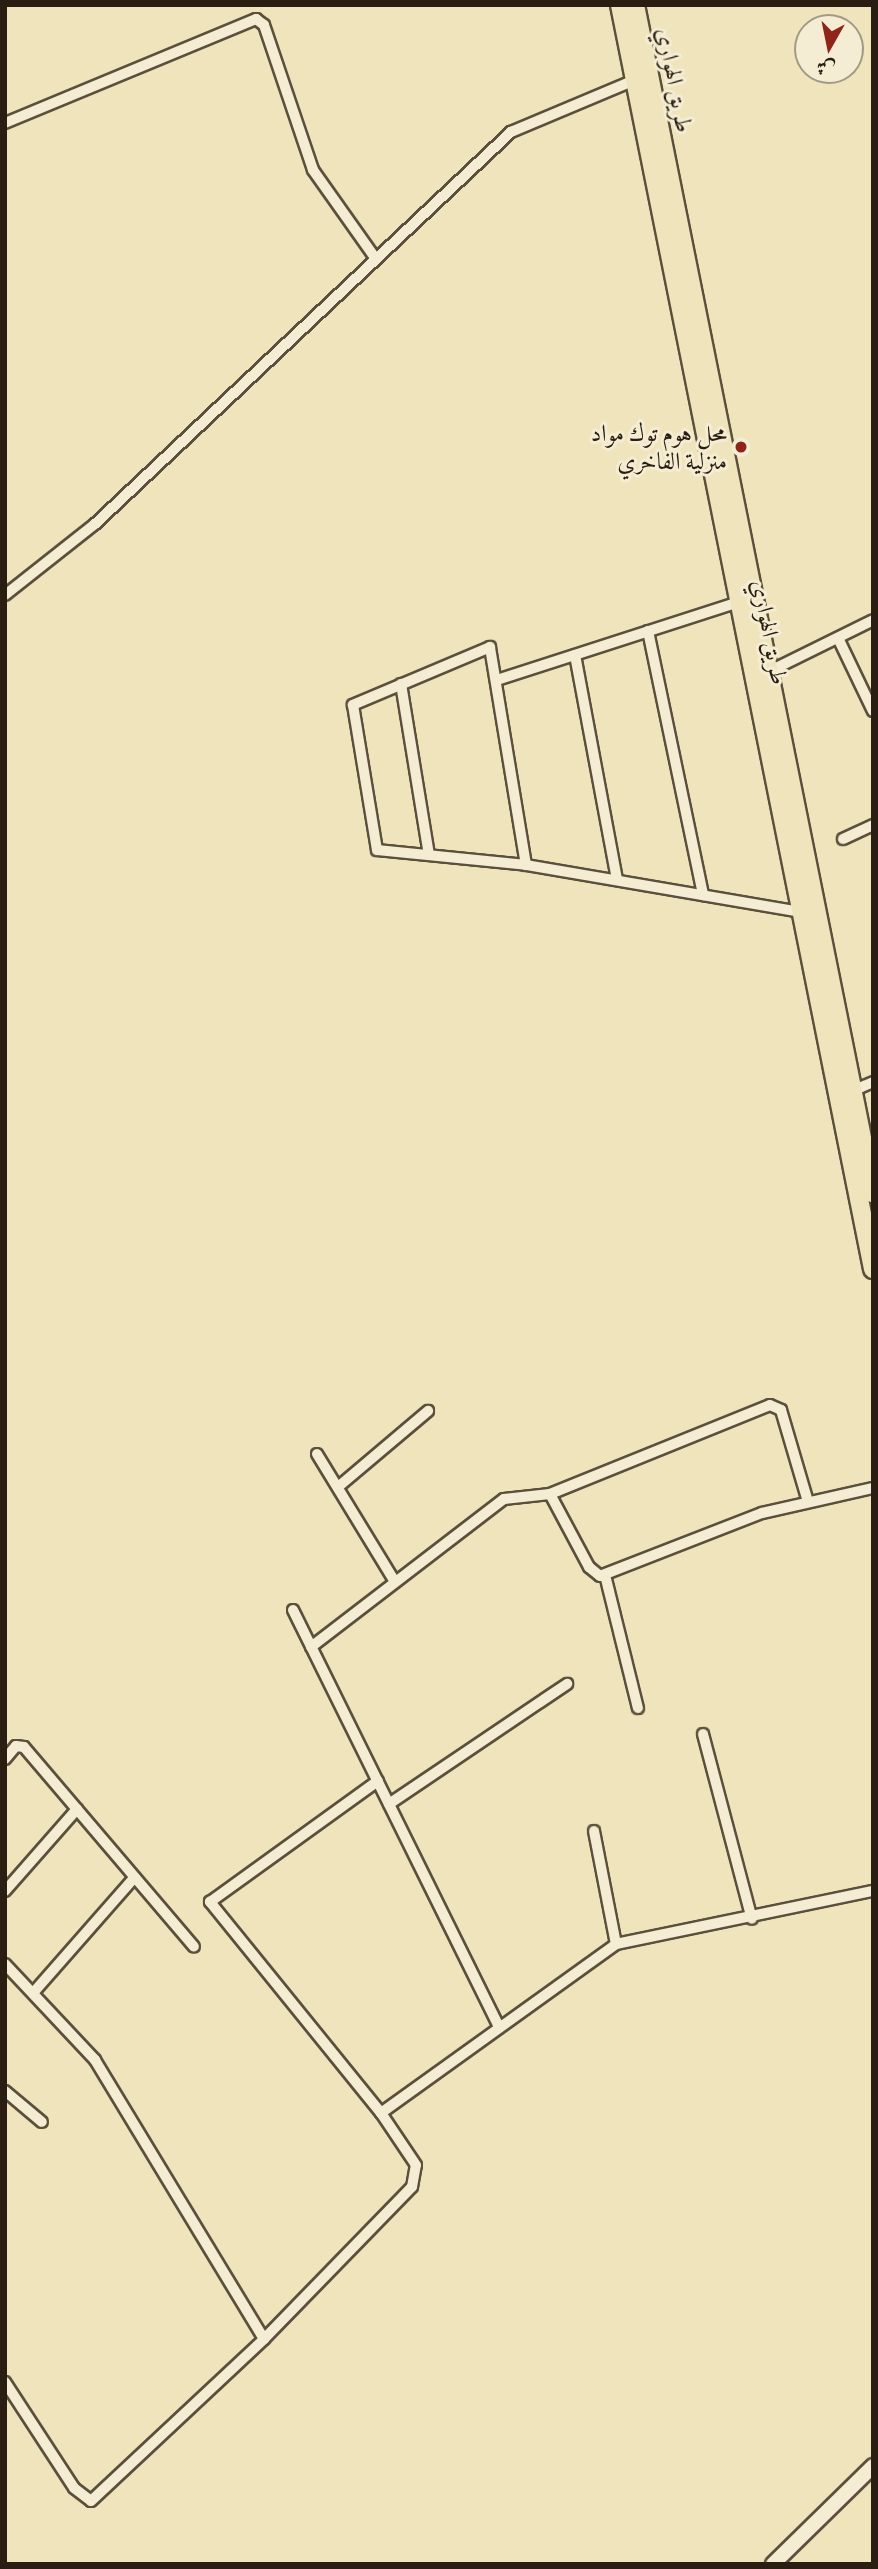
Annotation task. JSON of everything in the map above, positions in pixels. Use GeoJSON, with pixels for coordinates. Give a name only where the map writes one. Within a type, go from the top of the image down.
{"type":"FeatureCollection","features":[{"type":"Feature","properties":{"kind":"highway","name":"طريق الهواري"},"geometry":{"type":"LineString","coordinates":[[620,5],[768,672],[872,1188]]}},
{"type":"Feature","properties":{"kind":"highway","name":"طريق الهواري"},"geometry":{"type":"LineString","coordinates":[[635,5],[719,458],[739,602],[873,1269]]}},
{"type":"Feature","properties":{"kind":"street"},"geometry":{"type":"LineString","coordinates":[[5,123],[256,19],[264,25],[313,170],[376,258]]}},
{"type":"Feature","properties":{"kind":"street"},"geometry":{"type":"LineString","coordinates":[[5,594],[95,524],[511,132],[635,80]]}},
{"type":"Feature","properties":{"kind":"street"},"geometry":{"type":"LineString","coordinates":[[497,680],[739,602]]}},
{"type":"Feature","properties":{"kind":"street"},"geometry":{"type":"LineString","coordinates":[[768,672],[873,620]]}},
{"type":"Feature","properties":{"kind":"street"},"geometry":{"type":"LineString","coordinates":[[648,631],[703,895]]}},
{"type":"Feature","properties":{"kind":"street"},"geometry":{"type":"LineString","coordinates":[[838,638],[873,711]]}},
{"type":"Feature","properties":{"kind":"street"},"geometry":{"type":"LineString","coordinates":[[526,865],[497,680],[487,645],[352,707],[373,842],[382,851],[526,865],[802,912]]}},
{"type":"Feature","properties":{"kind":"street"},"geometry":{"type":"LineString","coordinates":[[575,655],[617,880]]}},
{"type":"Feature","properties":{"kind":"street"},"geometry":{"type":"LineString","coordinates":[[401,684],[429,855]]}},
{"type":"Feature","properties":{"kind":"street"},"geometry":{"type":"LineString","coordinates":[[843,839],[873,825]]}},
{"type":"Feature","properties":{"kind":"street"},"geometry":{"type":"LineString","coordinates":[[852,1091],[873,1082]]}},
{"type":"Feature","properties":{"kind":"street"},"geometry":{"type":"LineString","coordinates":[[311,1647],[499,1502],[550,1494],[770,1405],[781,1410],[808,1502]]}},
{"type":"Feature","properties":{"kind":"street"},"geometry":{"type":"LineString","coordinates":[[338,1487],[428,1411]]}},
{"type":"Feature","properties":{"kind":"street"},"geometry":{"type":"LineString","coordinates":[[317,1454],[395,1582]]}},
{"type":"Feature","properties":{"kind":"street"},"geometry":{"type":"LineString","coordinates":[[550,1494],[594,1575],[605,1575],[762,1513],[873,1488]]}},
{"type":"Feature","properties":{"kind":"street"},"geometry":{"type":"LineString","coordinates":[[605,1575],[638,1708]]}},
{"type":"Feature","properties":{"kind":"street"},"geometry":{"type":"LineString","coordinates":[[293,1610],[499,2026]]}},
{"type":"Feature","properties":{"kind":"street"},"geometry":{"type":"LineString","coordinates":[[389,1804],[567,1684]]}},
{"type":"Feature","properties":{"kind":"street"},"geometry":{"type":"LineString","coordinates":[[703,1734],[752,1919]]}},
{"type":"Feature","properties":{"kind":"street"},"geometry":{"type":"LineString","coordinates":[[5,1759],[16,1746],[24,1747],[194,1947]]}},
{"type":"Feature","properties":{"kind":"street"},"geometry":{"type":"LineString","coordinates":[[5,2382],[74,2488],[91,2501],[264,2339],[412,2188],[416,2165],[381,2113],[210,1902],[378,1781]]}},
{"type":"Feature","properties":{"kind":"street"},"geometry":{"type":"LineString","coordinates":[[5,1891],[78,1809]]}},
{"type":"Feature","properties":{"kind":"street"},"geometry":{"type":"LineString","coordinates":[[594,1831],[616,1944]]}},
{"type":"Feature","properties":{"kind":"street"},"geometry":{"type":"LineString","coordinates":[[33,1993],[135,1877]]}},
{"type":"Feature","properties":{"kind":"street"},"geometry":{"type":"LineString","coordinates":[[381,2113],[616,1944],[752,1919],[873,1891]]}},
{"type":"Feature","properties":{"kind":"street"},"geometry":{"type":"LineString","coordinates":[[5,1964],[95,2060],[264,2339]]}},
{"type":"Feature","properties":{"kind":"street"},"geometry":{"type":"LineString","coordinates":[[5,2091],[42,2122]]}},
{"type":"Feature","properties":{"kind":"street"},"geometry":{"type":"LineString","coordinates":[[773,2564],[873,2466]]}},
{"type":"Feature","properties":{"kind":"place","name":"محل هوم توك مواد منزلية الفاخري"},"geometry":{"type":"Point","coordinates":[741,447]}}]}
